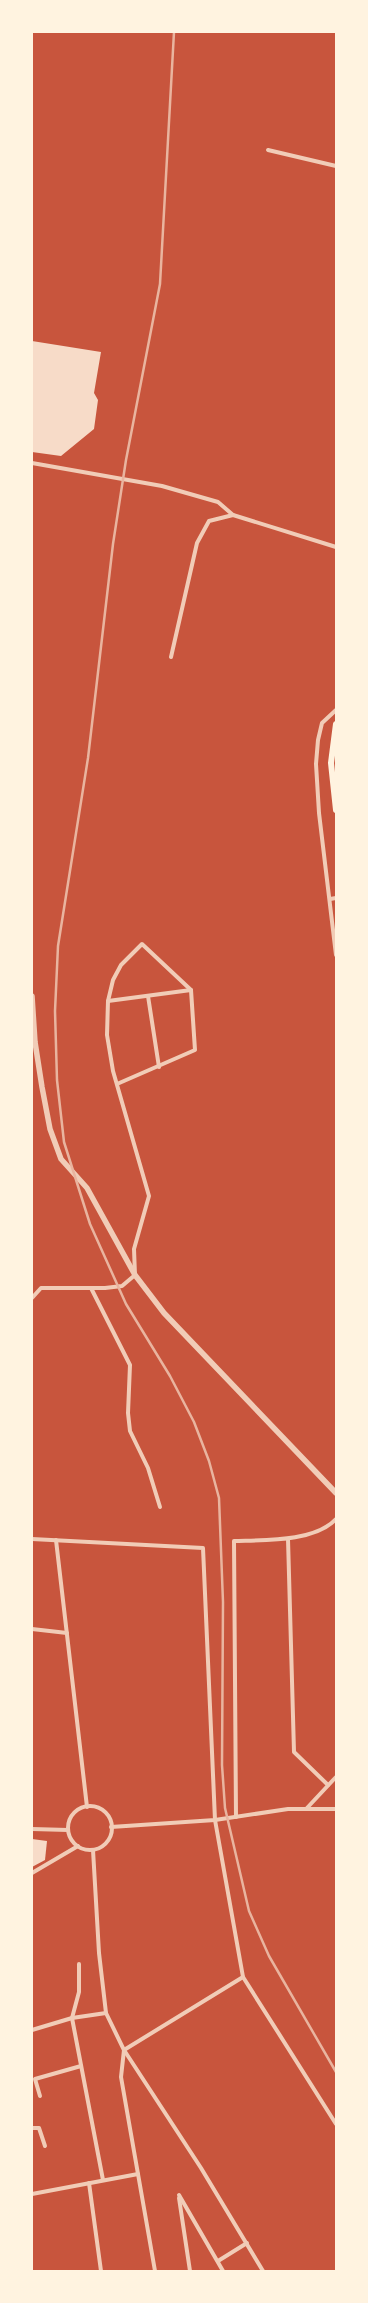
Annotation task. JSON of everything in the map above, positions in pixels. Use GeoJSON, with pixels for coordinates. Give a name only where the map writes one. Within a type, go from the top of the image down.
{"type":"FeatureCollection","features":[{"type":"Feature","properties":{"kind":"main road"},"geometry":{"type":"LineString","coordinates":[[336,724],[331,763],[336,810]]}},
{"type":"Feature","properties":{"kind":"street"},"geometry":{"type":"LineString","coordinates":[[268,150],[336,166]]}},
{"type":"Feature","properties":{"kind":"street"},"geometry":{"type":"LineString","coordinates":[[32,462],[162,486],[218,502],[233,515],[336,547]]}},
{"type":"Feature","properties":{"kind":"street"},"geometry":{"type":"LineString","coordinates":[[171,657],[197,543],[209,522],[233,515]]}},
{"type":"Feature","properties":{"kind":"street"},"geometry":{"type":"LineString","coordinates":[[336,710],[322,723],[318,740],[316,764],[319,814],[336,955]]}},
{"type":"Feature","properties":{"kind":"street"},"geometry":{"type":"LineString","coordinates":[[330,899],[336,898]]}},
{"type":"Feature","properties":{"kind":"street"},"geometry":{"type":"LineString","coordinates":[[118,1084],[195,1050],[191,990],[142,944],[121,965],[113,980],[108,1001],[107,1035],[118,1084],[149,1196],[134,1249],[135,1275]]}},
{"type":"Feature","properties":{"kind":"street"},"geometry":{"type":"LineString","coordinates":[[108,1001],[191,990]]}},
{"type":"Feature","properties":{"kind":"street"},"geometry":{"type":"LineString","coordinates":[[32,996],[35,1042],[50,1129],[61,1159],[86,1188],[135,1275],[164,1313],[336,1493]]}},
{"type":"Feature","properties":{"kind":"street"},"geometry":{"type":"LineString","coordinates":[[148,996],[158,1067]]}},
{"type":"Feature","properties":{"kind":"street"},"geometry":{"type":"LineString","coordinates":[[32,1298],[41,1288],[105,1288],[122,1286],[135,1275]]}},
{"type":"Feature","properties":{"kind":"street"},"geometry":{"type":"LineString","coordinates":[[91,1288],[130,1365],[128,1414],[130,1431],[148,1468],[160,1507]]}},
{"type":"Feature","properties":{"kind":"street"},"geometry":{"type":"LineString","coordinates":[[236,1817],[234,1541],[288,1539],[328,1528],[336,1519]]}},
{"type":"Feature","properties":{"kind":"street"},"geometry":{"type":"LineString","coordinates":[[32,1539],[203,1548],[215,1820],[243,1977],[336,2124]]}},
{"type":"Feature","properties":{"kind":"street"},"geometry":{"type":"LineString","coordinates":[[288,1539],[294,1752],[328,1785]]}},
{"type":"Feature","properties":{"kind":"street"},"geometry":{"type":"LineString","coordinates":[[56,1540],[87,1807]]}},
{"type":"Feature","properties":{"kind":"street"},"geometry":{"type":"LineString","coordinates":[[32,1629],[67,1632]]}},
{"type":"Feature","properties":{"kind":"street"},"geometry":{"type":"LineString","coordinates":[[307,1808],[336,1777]]}},
{"type":"Feature","properties":{"kind":"street"},"geometry":{"type":"LineString","coordinates":[[87,1807],[101,1810],[110,1820],[111,1827],[108,1840],[93,1850],[78,1846],[73,1842],[68,1830],[71,1817],[81,1808],[87,1807]]}},
{"type":"Feature","properties":{"kind":"street"},"geometry":{"type":"LineString","coordinates":[[111,1827],[215,1820],[288,1809],[336,1809]]}},
{"type":"Feature","properties":{"kind":"street"},"geometry":{"type":"LineString","coordinates":[[32,1829],[68,1830]]}},
{"type":"Feature","properties":{"kind":"street"},"geometry":{"type":"LineString","coordinates":[[32,1873],[78,1846]]}},
{"type":"Feature","properties":{"kind":"street"},"geometry":{"type":"LineString","coordinates":[[93,1850],[100,1953],[106,2013],[124,2050],[201,2168],[263,2271]]}},
{"type":"Feature","properties":{"kind":"street"},"geometry":{"type":"LineString","coordinates":[[79,1964],[79,1992],[72,2018],[103,2180]]}},
{"type":"Feature","properties":{"kind":"street"},"geometry":{"type":"LineString","coordinates":[[124,2050],[243,1977]]}},
{"type":"Feature","properties":{"kind":"street"},"geometry":{"type":"LineString","coordinates":[[32,2030],[72,2018],[106,2013]]}},
{"type":"Feature","properties":{"kind":"street"},"geometry":{"type":"LineString","coordinates":[[124,2050],[121,2077],[155,2271]]}},
{"type":"Feature","properties":{"kind":"street"},"geometry":{"type":"LineString","coordinates":[[40,2096],[35,2080],[81,2066]]}},
{"type":"Feature","properties":{"kind":"street"},"geometry":{"type":"LineString","coordinates":[[32,2128],[39,2128],[45,2146]]}},
{"type":"Feature","properties":{"kind":"street"},"geometry":{"type":"LineString","coordinates":[[32,2194],[138,2174]]}},
{"type":"Feature","properties":{"kind":"street"},"geometry":{"type":"LineString","coordinates":[[89,2183],[101,2271]]}},
{"type":"Feature","properties":{"kind":"street"},"geometry":{"type":"LineString","coordinates":[[190,2271],[179,2195],[223,2271]]}},
{"type":"Feature","properties":{"kind":"street"},"geometry":{"type":"LineString","coordinates":[[218,2261],[247,2244]]}},
{"type":"Feature","properties":{"kind":"building"},"geometry":{"type":"Polygon","coordinates":[[[32,341],[101,352],[94,393],[98,400],[94,429],[61,456],[32,452],[32,341]]]}},
{"type":"Feature","properties":{"kind":"building"},"geometry":{"type":"Polygon","coordinates":[[[32,1839],[47,1841],[45,1860],[32,1867],[32,1839]]]}},
{"type":"Feature","properties":{"kind":"railway"},"geometry":{"type":"LineString","coordinates":[[174,32],[160,284],[126,460],[113,544],[88,758],[58,946],[55,1011],[57,1080],[64,1142],[90,1224],[126,1304],[170,1376],[194,1422],[209,1461],[219,1498],[223,1602],[222,1765],[225,1808],[249,1911],[269,1956],[336,2072]]}}]}
